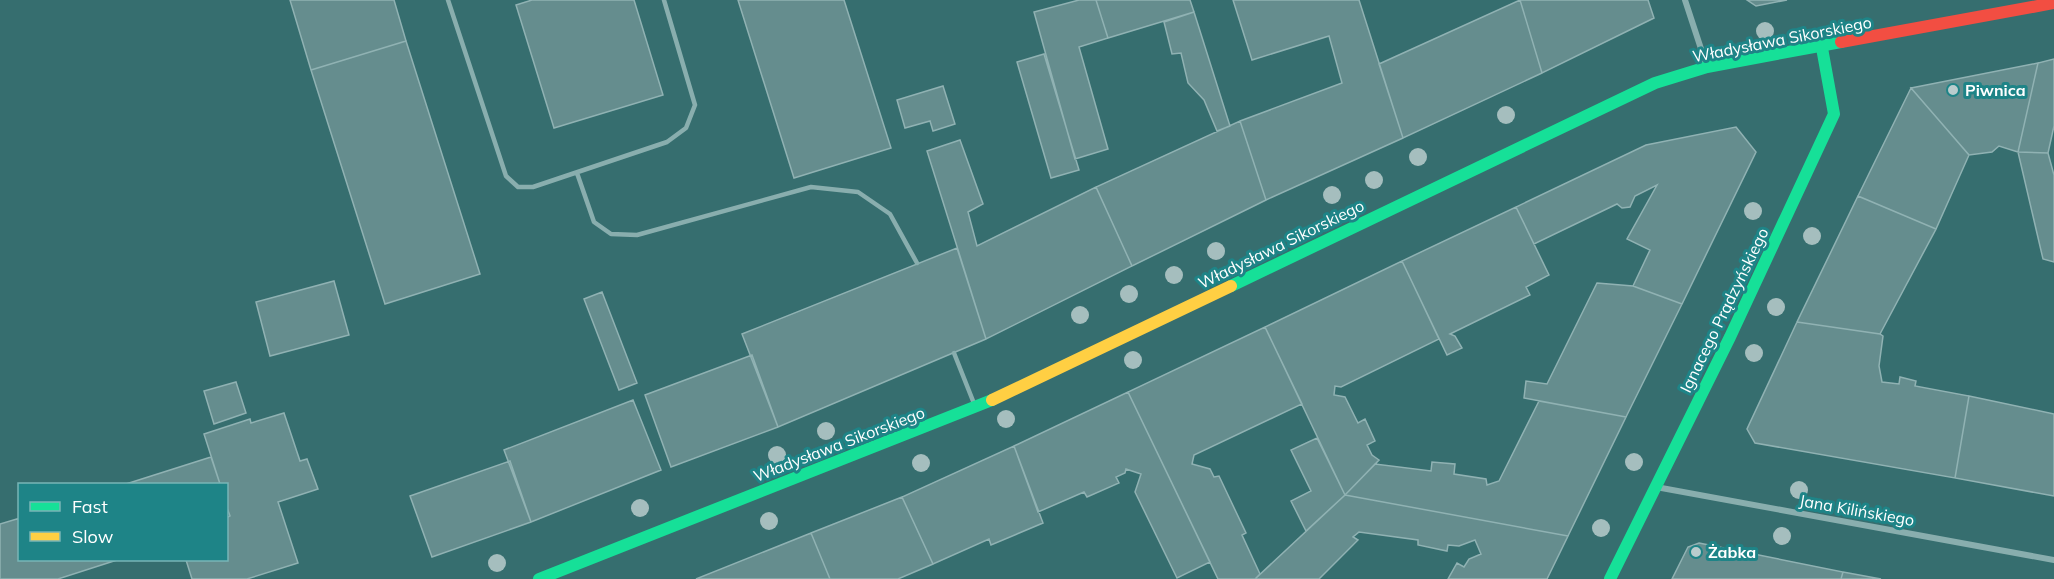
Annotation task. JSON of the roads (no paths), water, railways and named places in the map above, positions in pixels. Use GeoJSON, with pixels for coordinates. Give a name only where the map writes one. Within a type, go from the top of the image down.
{"type":"FeatureCollection","features":[{"type":"Feature","properties":{"kind":"street"},"geometry":{"type":"LineString","coordinates":[[1685,0],[1707,67]]}},
{"type":"Feature","properties":{"kind":"street","name":"Władysława Sikorskiego"},"geometry":{"type":"LineString","coordinates":[[540,579],[976,408],[1655,83],[1707,67],[1822,48],[2054,3]]}},
{"type":"Feature","properties":{"kind":"street","name":"Ignacego Prądzyńskiego"},"geometry":{"type":"LineString","coordinates":[[1610,579],[1834,114],[1822,48]]}},
{"type":"Feature","properties":{"kind":"street","name":"Jana Kilińskiego"},"geometry":{"type":"LineString","coordinates":[[1656,487],[2054,560]]}},
{"type":"Feature","properties":{"kind":"lane"},"geometry":{"type":"LineString","coordinates":[[448,0],[506,176],[518,187],[532,188],[667,142],[686,128],[695,105],[664,0]]}},
{"type":"Feature","properties":{"kind":"lane"},"geometry":{"type":"LineString","coordinates":[[577,173],[594,222],[611,234],[638,235],[811,188],[858,192],[890,214],[917,263]]}},
{"type":"Feature","properties":{"kind":"lane"},"geometry":{"type":"LineString","coordinates":[[954,353],[976,408]]}},
{"type":"Feature","properties":{"kind":"place","name":"Piwnica"},"geometry":{"type":"Point","coordinates":[1953,90]}},
{"type":"Feature","properties":{"kind":"place","name":"Żabka"},"geometry":{"type":"Point","coordinates":[1696,552]}}]}
